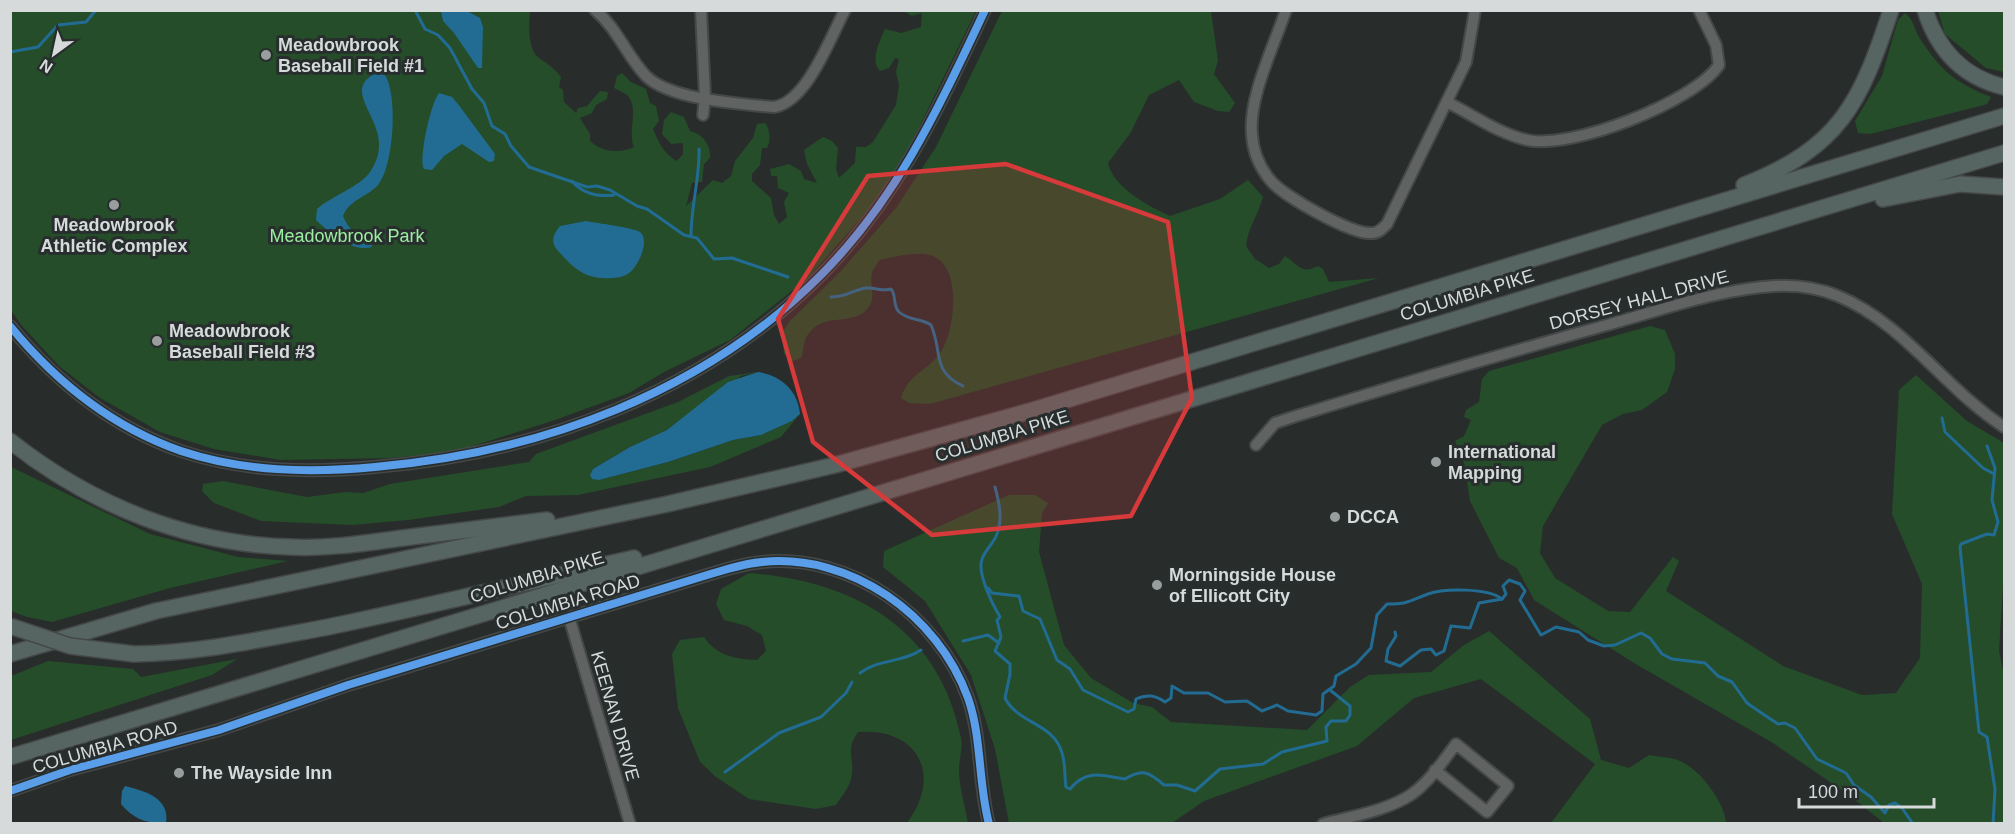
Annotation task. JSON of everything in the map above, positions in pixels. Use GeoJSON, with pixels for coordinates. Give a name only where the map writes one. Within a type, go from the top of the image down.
{"type":"FeatureCollection","features":[{"type":"Feature","properties":{"kind":"highway"},"geometry":{"type":"LineString","coordinates":[[1642,225],[1771,175],[1808,153],[1833,130],[1857,99],[1872,65],[1891,10]]}},
{"type":"Feature","properties":{"kind":"highway"},"geometry":{"type":"LineString","coordinates":[[1925,10],[1932,32],[1953,61],[1975,76],[2004,87]]}},
{"type":"Feature","properties":{"kind":"highway","name":"COLUMBIA PIKE"},"geometry":{"type":"LineString","coordinates":[[10,654],[156,611],[663,505],[835,465],[1030,411],[2004,116]]}},
{"type":"Feature","properties":{"kind":"highway","name":"COLUMBIA PIKE"},"geometry":{"type":"LineString","coordinates":[[10,757],[2004,153]]}},
{"type":"Feature","properties":{"kind":"highway"},"geometry":{"type":"LineString","coordinates":[[1735,235],[1932,188],[1959,184],[2004,187]]}},
{"type":"Feature","properties":{"kind":"highway"},"geometry":{"type":"LineString","coordinates":[[10,441],[67,482],[127,512],[196,534],[257,545],[332,546],[663,505]]}},
{"type":"Feature","properties":{"kind":"highway"},"geometry":{"type":"LineString","coordinates":[[10,626],[70,646],[93,651],[170,654],[230,646],[458,600],[753,532]]}},
{"type":"Feature","properties":{"kind":"street"},"geometry":{"type":"LineString","coordinates":[[595,10],[620,36],[647,77],[665,88],[705,97],[774,107],[785,105],[800,92],[845,10]]}},
{"type":"Feature","properties":{"kind":"street"},"geometry":{"type":"LineString","coordinates":[[700,10],[705,97],[703,115]]}},
{"type":"Feature","properties":{"kind":"street"},"geometry":{"type":"LineString","coordinates":[[10,326],[56,376],[120,423],[182,451],[245,466],[310,470],[401,465],[492,449],[577,425],[659,391],[710,362],[759,328],[820,276],[866,224],[907,166],[923,140],[986,10]]}},
{"type":"Feature","properties":{"kind":"street"},"geometry":{"type":"LineString","coordinates":[[1286,10],[1254,109],[1252,134],[1257,158],[1270,179],[1292,198],[1352,229],[1376,233],[1387,224],[1449,103],[1471,46],[1475,10]]}},
{"type":"Feature","properties":{"kind":"street"},"geometry":{"type":"LineString","coordinates":[[1449,103],[1509,134],[1528,140],[1567,139],[1653,111],[1708,77],[1719,65],[1716,45],[1699,10]]}},
{"type":"Feature","properties":{"kind":"street","name":"DORSEY HALL DRIVE"},"geometry":{"type":"LineString","coordinates":[[1256,445],[1275,423],[1304,413],[1468,363],[1672,307],[1742,290],[1777,286],[1807,288],[1828,293],[1868,310],[1902,338],[1959,394],[2004,428]]}},
{"type":"Feature","properties":{"kind":"street","name":"COLUMBIA ROAD"},"geometry":{"type":"LineString","coordinates":[[10,791],[70,770],[219,730],[348,685],[569,617],[725,570],[762,562],[815,566],[870,585],[905,608],[921,623],[959,677],[974,720],[984,804],[990,824]]}},
{"type":"Feature","properties":{"kind":"street","name":"KEENAN DRIVE"},"geometry":{"type":"LineString","coordinates":[[569,617],[630,824]]}},
{"type":"Feature","properties":{"kind":"street"},"geometry":{"type":"LineString","coordinates":[[1323,824],[1395,803],[1413,793],[1456,744],[1508,786],[1487,812],[1435,770]]}},
{"type":"Feature","properties":{"kind":"highlighted area"},"geometry":{"type":"Polygon","coordinates":[[[1006,164],[1168,222],[1192,398],[1131,516],[932,535],[813,442],[778,319],[868,176],[1006,164]]]}},
{"type":"Feature","properties":{"kind":"green space","name":"Meadowbrook Park"},"geometry":{"type":"Polygon","coordinates":[[[10,11],[530,11],[532,49],[561,77],[559,87],[563,90],[564,102],[576,113],[578,108],[587,106],[600,91],[608,92],[607,99],[596,105],[592,113],[580,118],[590,134],[590,141],[595,145],[611,151],[622,151],[634,147],[631,100],[614,88],[617,76],[622,73],[631,82],[646,89],[650,103],[656,106],[659,121],[653,129],[668,155],[677,161],[683,154],[683,143],[671,144],[662,134],[664,120],[671,112],[684,117],[690,131],[705,141],[710,158],[704,164],[702,182],[692,183],[686,206],[713,180],[722,183],[731,176],[735,161],[753,138],[757,124],[765,123],[769,132],[769,142],[767,148],[762,148],[760,165],[752,174],[752,181],[771,198],[774,215],[779,224],[787,217],[784,202],[789,193],[778,188],[777,176],[771,176],[770,169],[789,164],[801,171],[804,179],[817,183],[807,164],[804,150],[823,137],[832,141],[838,148],[836,169],[839,178],[855,163],[856,147],[866,147],[873,142],[896,105],[899,85],[896,72],[899,59],[895,58],[889,68],[880,71],[876,61],[877,50],[885,29],[901,33],[921,27],[922,13],[912,16],[904,11],[976,11],[901,164],[871,207],[807,279],[730,340],[664,372],[629,393],[555,420],[454,452],[390,458],[281,460],[214,449],[160,432],[100,398],[59,366],[22,326],[10,309],[10,11]]]}},
{"type":"Feature","properties":{"kind":"green space"},"geometry":{"type":"Polygon","coordinates":[[[1002,11],[1211,11],[1218,61],[1214,74],[1235,103],[1229,112],[1218,111],[1194,102],[1179,80],[1149,95],[1131,132],[1108,163],[1111,172],[1133,195],[1170,216],[1220,199],[1248,180],[1263,197],[1246,246],[1255,259],[1269,268],[1279,264],[1285,256],[1304,269],[1308,270],[1318,266],[1323,269],[1329,282],[1379,278],[930,404],[909,403],[901,398],[905,389],[915,376],[933,361],[944,346],[951,324],[953,296],[947,270],[940,261],[924,254],[904,255],[879,260],[872,272],[872,300],[868,308],[853,317],[819,324],[805,340],[801,358],[793,361],[784,354],[782,334],[789,322],[841,271],[896,208],[936,147],[1002,11]]]}},
{"type":"Feature","properties":{"kind":"green space"},"geometry":{"type":"Polygon","coordinates":[[[1938,11],[2004,11],[2004,72],[1986,68],[1945,34],[1938,11]]]}},
{"type":"Feature","properties":{"kind":"green space"},"geometry":{"type":"Polygon","coordinates":[[[1905,13],[1934,58],[1949,74],[1958,81],[1991,97],[1987,104],[1980,106],[1870,134],[1858,133],[1855,121],[1882,76],[1898,20],[1905,13]]]}},
{"type":"Feature","properties":{"kind":"green space"},"geometry":{"type":"Polygon","coordinates":[[[1650,326],[1665,330],[1675,354],[1675,369],[1667,392],[1642,410],[1623,414],[1602,425],[1543,526],[1540,553],[1555,578],[1608,611],[1630,612],[1673,557],[1679,561],[1666,591],[1783,666],[1862,695],[1896,693],[1920,658],[1922,584],[1892,514],[1899,390],[1916,375],[1967,421],[2004,443],[2004,569],[1999,651],[2004,675],[2004,823],[1884,823],[1849,795],[1773,743],[1634,663],[1534,600],[1517,568],[1499,558],[1470,501],[1464,463],[1455,441],[1464,436],[1471,420],[1464,417],[1466,410],[1479,402],[1482,379],[1489,371],[1650,326]]]}},
{"type":"Feature","properties":{"kind":"green space"},"geometry":{"type":"Polygon","coordinates":[[[758,372],[741,376],[667,430],[630,447],[593,469],[590,475],[599,480],[668,462],[733,440],[761,435],[792,421],[800,414],[781,437],[710,467],[578,495],[526,496],[499,507],[408,520],[352,525],[261,521],[214,503],[202,491],[203,484],[223,481],[307,497],[345,492],[363,493],[390,484],[529,462],[536,454],[678,402],[729,376],[758,372]]]}},
{"type":"Feature","properties":{"kind":"green space"},"geometry":{"type":"Polygon","coordinates":[[[11,467],[150,534],[238,557],[288,561],[170,588],[52,622],[27,617],[11,611],[11,467]]]}},
{"type":"Feature","properties":{"kind":"green space"},"geometry":{"type":"Polygon","coordinates":[[[1009,495],[1035,495],[1048,503],[1042,513],[1039,552],[1064,645],[1091,678],[1133,703],[1152,707],[1171,722],[1307,730],[1350,687],[1369,675],[1431,672],[1464,645],[1489,631],[1590,719],[1601,760],[1629,768],[1649,755],[1682,762],[1697,773],[1711,788],[1725,815],[1726,823],[1551,823],[1595,764],[1481,679],[1414,698],[1357,746],[1204,801],[1172,823],[1009,823],[995,749],[971,675],[925,601],[883,567],[884,551],[1009,495]]]}},
{"type":"Feature","properties":{"kind":"green space"},"geometry":{"type":"Polygon","coordinates":[[[749,573],[787,578],[823,587],[856,600],[886,617],[912,640],[933,667],[950,700],[961,738],[959,776],[968,823],[907,823],[918,805],[923,788],[923,772],[918,758],[909,746],[896,737],[879,733],[858,732],[851,750],[852,772],[849,786],[836,805],[816,809],[749,799],[716,777],[700,762],[678,708],[672,654],[680,640],[704,637],[721,652],[741,659],[757,660],[766,651],[762,635],[747,626],[724,620],[716,604],[721,589],[749,573]]]}},
{"type":"Feature","properties":{"kind":"green space"},"geometry":{"type":"Polygon","coordinates":[[[237,659],[212,675],[11,740],[11,676],[48,661],[133,669],[141,677],[237,659]]]}},
{"type":"Feature","properties":{"kind":"water"},"geometry":{"type":"Polygon","coordinates":[[[441,11],[467,11],[480,18],[483,27],[482,68],[478,68],[443,21],[441,11]]]}},
{"type":"Feature","properties":{"kind":"water"},"geometry":{"type":"Polygon","coordinates":[[[376,72],[383,72],[391,95],[393,111],[388,162],[378,185],[349,206],[343,216],[354,231],[370,240],[372,247],[364,248],[342,241],[316,220],[317,209],[366,177],[377,158],[378,133],[362,93],[364,83],[376,72]]]}},
{"type":"Feature","properties":{"kind":"water"},"geometry":{"type":"Polygon","coordinates":[[[439,93],[452,97],[458,104],[495,154],[494,161],[489,162],[462,144],[444,156],[432,170],[424,169],[426,131],[432,107],[439,93]]]}},
{"type":"Feature","properties":{"kind":"water"},"geometry":{"type":"Polygon","coordinates":[[[586,221],[640,232],[643,236],[643,248],[638,262],[630,272],[622,277],[589,276],[575,268],[557,249],[553,240],[560,226],[586,221]]]}},
{"type":"Feature","properties":{"kind":"water"},"geometry":{"type":"Polygon","coordinates":[[[758,372],[774,376],[792,391],[799,405],[800,414],[792,421],[761,435],[733,440],[668,462],[599,480],[592,479],[590,475],[593,469],[630,447],[667,430],[728,382],[758,372]]]}},
{"type":"Feature","properties":{"kind":"water"},"geometry":{"type":"Polygon","coordinates":[[[125,786],[148,793],[160,802],[166,814],[166,823],[153,823],[130,813],[121,804],[122,791],[125,786]]]}},
{"type":"Feature","properties":{"kind":"waterway"},"geometry":{"type":"LineString","coordinates":[[10,52],[38,47],[58,25],[86,22],[96,10]]}},
{"type":"Feature","properties":{"kind":"waterway"},"geometry":{"type":"LineString","coordinates":[[415,10],[425,29],[438,35],[450,48],[472,89],[484,103],[492,126],[505,134],[511,146],[529,167],[587,187],[597,186],[610,190],[637,206],[647,209],[684,235],[697,238],[714,259],[732,258],[788,277]]}},
{"type":"Feature","properties":{"kind":"waterway"},"geometry":{"type":"LineString","coordinates":[[691,236],[699,149]]}},
{"type":"Feature","properties":{"kind":"waterway"},"geometry":{"type":"LineString","coordinates":[[572,181],[581,189],[592,194],[614,195]]}},
{"type":"Feature","properties":{"kind":"waterway"},"geometry":{"type":"LineString","coordinates":[[831,297],[866,288],[891,289],[899,312],[931,325],[942,367],[946,374],[963,386]]}},
{"type":"Feature","properties":{"kind":"waterway"},"geometry":{"type":"LineString","coordinates":[[1942,418],[1945,432],[1983,468],[1994,474]]}},
{"type":"Feature","properties":{"kind":"waterway"},"geometry":{"type":"LineString","coordinates":[[1987,446],[1995,468],[1992,500],[1998,522],[1994,535],[1987,534],[1961,544],[1960,547],[1979,732],[1987,737],[1995,789],[1993,824]]}},
{"type":"Feature","properties":{"kind":"waterway"},"geometry":{"type":"LineString","coordinates":[[995,487],[1000,511],[999,528],[996,537],[983,556],[981,565],[986,588],[1000,617],[997,620],[1001,637],[995,651],[1010,664],[1005,698],[1018,713],[1044,729],[1058,743],[1063,757],[1066,787],[1070,789],[1076,782],[1089,776],[1102,775],[1125,779],[1136,773],[1145,773],[1150,774],[1164,785],[1177,785],[1195,791],[1220,769],[1263,764],[1282,752],[1327,741],[1326,727],[1331,721],[1346,721],[1350,715],[1350,706],[1330,690]]}},
{"type":"Feature","properties":{"kind":"waterway"},"geometry":{"type":"LineString","coordinates":[[1502,599],[1506,594],[1503,586],[1509,580],[1520,584],[1525,591],[1520,600],[1541,635],[1556,627],[1579,632],[1588,640],[1604,646],[1615,645],[1641,633],[1650,638],[1662,654],[1672,659],[1705,663],[1718,676],[1732,682],[1747,703],[1778,724],[1785,723],[1795,728],[1817,759],[1846,773],[1854,785],[1871,797],[1885,813],[1889,805],[1895,803],[1902,808],[1913,824]]}},
{"type":"Feature","properties":{"kind":"waterway"},"geometry":{"type":"LineString","coordinates":[[988,588],[992,593],[1019,596],[1023,611],[1040,619],[1057,660],[1070,669],[1083,690],[1128,712],[1134,709],[1136,699],[1144,696],[1158,698],[1165,702],[1171,698],[1172,686],[1184,693],[1208,693],[1225,702],[1247,701],[1262,711],[1277,705],[1288,711],[1316,715],[1322,711],[1323,694],[1334,686],[1336,676],[1356,664],[1371,648],[1377,615],[1387,604],[1405,603],[1435,592],[1455,590],[1477,591],[1502,599]]}},
{"type":"Feature","properties":{"kind":"waterway"},"geometry":{"type":"LineString","coordinates":[[1395,632],[1396,636],[1388,649],[1386,661],[1400,666],[1421,650],[1431,649],[1436,655],[1444,651],[1451,626],[1470,628],[1479,603],[1502,599]]}},
{"type":"Feature","properties":{"kind":"waterway"},"geometry":{"type":"LineString","coordinates":[[963,641],[988,635],[999,643]]}},
{"type":"Feature","properties":{"kind":"waterway"},"geometry":{"type":"LineString","coordinates":[[860,673],[874,665],[906,657],[921,650]]}},
{"type":"Feature","properties":{"kind":"waterway"},"geometry":{"type":"LineString","coordinates":[[725,772],[779,733],[821,717],[846,693],[852,682]]}},
{"type":"Feature","properties":{"kind":"cycle path"},"geometry":{"type":"LineString","coordinates":[[10,326],[46,366],[109,416],[156,441],[181,451],[229,463],[302,470],[375,467],[436,460],[497,448],[557,431],[616,410],[672,384],[725,352],[776,316],[822,274],[873,214],[915,150],[985,10]]}},
{"type":"Feature","properties":{"kind":"cycle path"},"geometry":{"type":"LineString","coordinates":[[10,791],[70,770],[219,730],[348,685],[725,569],[762,562],[795,562],[828,568],[858,579],[887,596],[913,616],[936,640],[954,668],[968,698],[976,729],[989,824]]}},
{"type":"Feature","properties":{"kind":"place","name":"Meadowbrook Baseball Field #1"},"geometry":{"type":"Point","coordinates":[266,55]}},
{"type":"Feature","properties":{"kind":"place","name":"Meadowbrook Athletic Complex"},"geometry":{"type":"Point","coordinates":[114,205]}},
{"type":"Feature","properties":{"kind":"place","name":"Meadowbrook Baseball Field #3"},"geometry":{"type":"Point","coordinates":[157,341]}},
{"type":"Feature","properties":{"kind":"place","name":"International Mapping"},"geometry":{"type":"Point","coordinates":[1436,462]}},
{"type":"Feature","properties":{"kind":"place","name":"DCCA"},"geometry":{"type":"Point","coordinates":[1335,517]}},
{"type":"Feature","properties":{"kind":"place","name":"Morningside House of Ellicott City"},"geometry":{"type":"Point","coordinates":[1157,585]}},
{"type":"Feature","properties":{"kind":"place","name":"The Wayside Inn"},"geometry":{"type":"Point","coordinates":[179,773]}}]}
